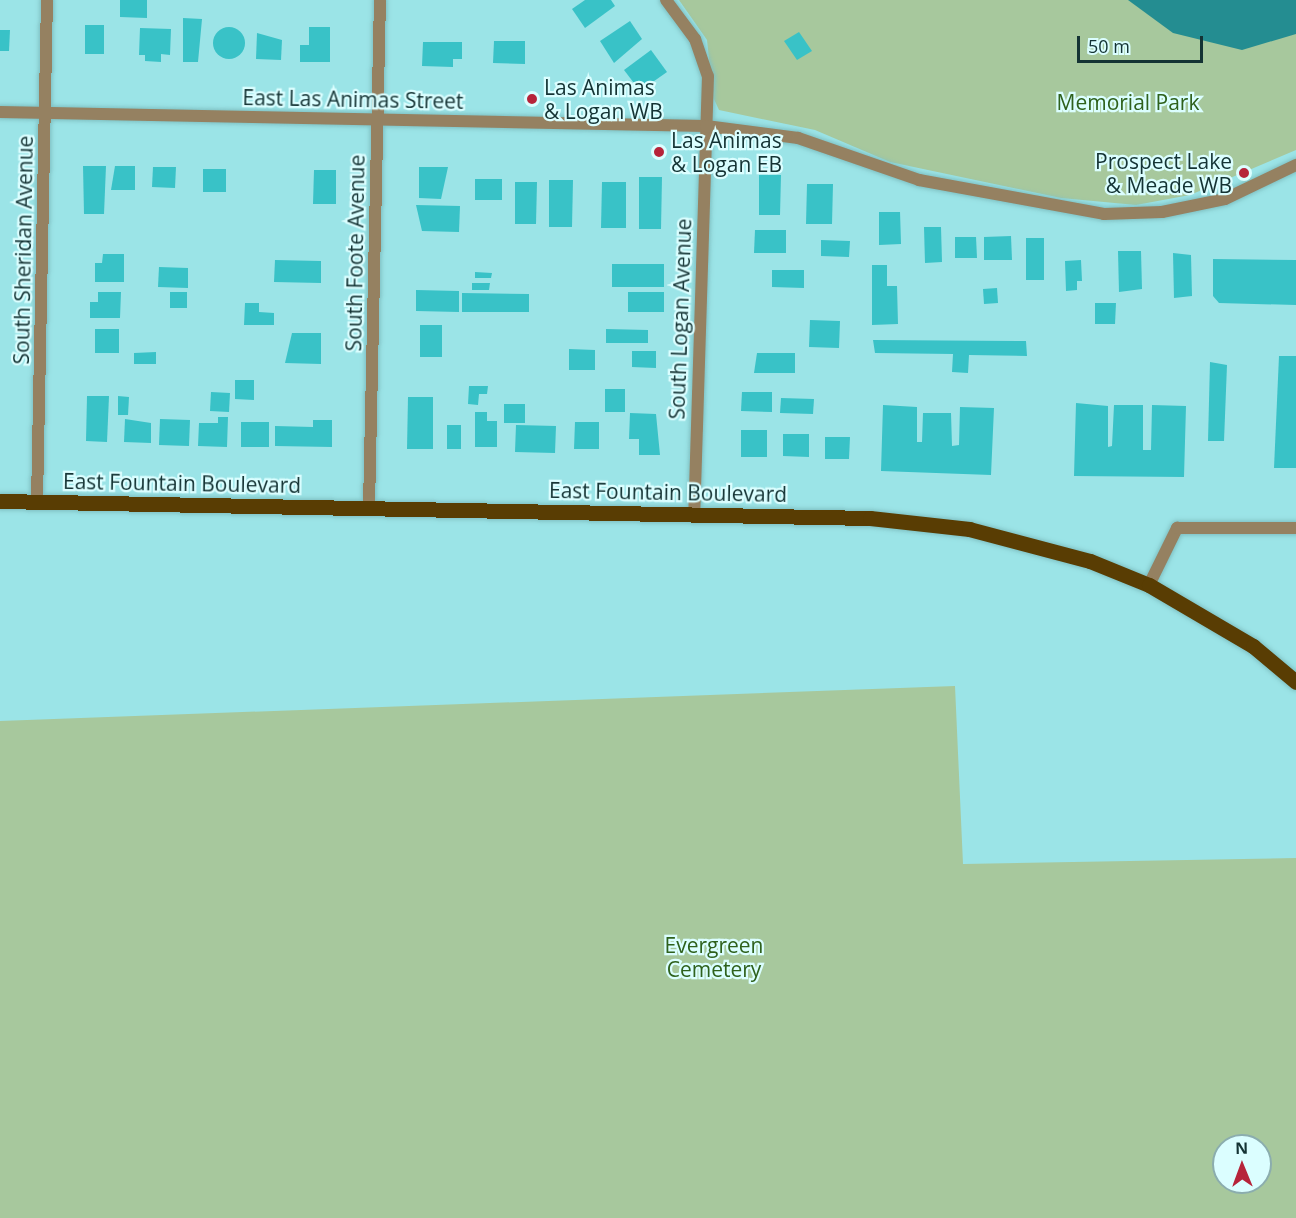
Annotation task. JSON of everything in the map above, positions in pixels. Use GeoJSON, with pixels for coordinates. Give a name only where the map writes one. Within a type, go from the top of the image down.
{"type":"FeatureCollection","features":[{"type":"Feature","properties":{"kind":"main road","name":"East Fountain Boulevard"},"geometry":{"type":"LineString","coordinates":[[0,501],[870,518],[969,530],[1067,554],[1149,585],[1197,609],[1296,681]]}},
{"type":"Feature","properties":{"kind":"street","name":"South Sheridan Avenue"},"geometry":{"type":"LineString","coordinates":[[37,501],[47,0]]}},
{"type":"Feature","properties":{"kind":"street","name":"South Foote Avenue"},"geometry":{"type":"LineString","coordinates":[[369,507],[380,0]]}},
{"type":"Feature","properties":{"kind":"street","name":"South Logan Avenue"},"geometry":{"type":"LineString","coordinates":[[666,0],[703,55],[708,76],[694,513]]}},
{"type":"Feature","properties":{"kind":"street","name":"East Las Animas Street"},"geometry":{"type":"LineString","coordinates":[[0,112],[706,126],[798,138],[928,182],[1101,214],[1162,212],[1225,199],[1296,165]]}},
{"type":"Feature","properties":{"kind":"street"},"geometry":{"type":"LineString","coordinates":[[1149,585],[1177,528],[1296,528]]}},
{"type":"Feature","properties":{"kind":"green space","name":"Memorial Park"},"geometry":{"type":"Polygon","coordinates":[[[679,0],[1296,0],[1296,150],[1190,195],[1136,205],[1061,198],[890,162],[815,130],[719,110],[713,97],[707,40],[679,0]]]}},
{"type":"Feature","properties":{"kind":"green space","name":"Evergreen Cemetery"},"geometry":{"type":"Polygon","coordinates":[[[955,686],[963,864],[1296,858],[1296,1218],[0,1218],[0,721],[955,686]]]}},
{"type":"Feature","properties":{"kind":"water"},"geometry":{"type":"Polygon","coordinates":[[[1128,0],[1296,0],[1296,34],[1242,50],[1173,33],[1128,0]]]}},
{"type":"Feature","properties":{"kind":"building"},"geometry":{"type":"Polygon","coordinates":[[[120,0],[147,0],[147,18],[120,17],[120,0]]]}},
{"type":"Feature","properties":{"kind":"building"},"geometry":{"type":"Polygon","coordinates":[[[585,0],[611,0],[615,6],[585,28],[572,9],[585,0]]]}},
{"type":"Feature","properties":{"kind":"building"},"geometry":{"type":"Polygon","coordinates":[[[183,18],[202,19],[198,62],[183,62],[183,18]]]}},
{"type":"Feature","properties":{"kind":"building"},"geometry":{"type":"Polygon","coordinates":[[[630,21],[642,39],[614,63],[600,41],[630,21]]]}},
{"type":"Feature","properties":{"kind":"building"},"geometry":{"type":"Polygon","coordinates":[[[85,25],[104,25],[104,54],[85,54],[85,25]]]}},
{"type":"Feature","properties":{"kind":"building"},"geometry":{"type":"Polygon","coordinates":[[[229,27],[240,32],[245,43],[240,54],[229,59],[218,54],[213,43],[218,32],[229,27]]]}},
{"type":"Feature","properties":{"kind":"building"},"geometry":{"type":"Polygon","coordinates":[[[309,27],[330,27],[330,62],[300,62],[300,45],[309,45],[309,27]]]}},
{"type":"Feature","properties":{"kind":"building"},"geometry":{"type":"Polygon","coordinates":[[[140,28],[171,29],[170,55],[161,54],[161,62],[145,61],[145,55],[139,55],[140,28]]]}},
{"type":"Feature","properties":{"kind":"building"},"geometry":{"type":"Polygon","coordinates":[[[0,30],[10,30],[9,51],[0,51],[0,30]]]}},
{"type":"Feature","properties":{"kind":"building"},"geometry":{"type":"Polygon","coordinates":[[[799,32],[812,51],[797,60],[784,41],[799,32]]]}},
{"type":"Feature","properties":{"kind":"building"},"geometry":{"type":"Polygon","coordinates":[[[257,33],[282,40],[281,60],[256,59],[257,33]]]}},
{"type":"Feature","properties":{"kind":"building"},"geometry":{"type":"Polygon","coordinates":[[[494,41],[525,41],[525,64],[493,63],[494,41]]]}},
{"type":"Feature","properties":{"kind":"building"},"geometry":{"type":"Polygon","coordinates":[[[423,42],[462,42],[462,59],[453,59],[453,67],[422,66],[423,42]]]}},
{"type":"Feature","properties":{"kind":"building"},"geometry":{"type":"Polygon","coordinates":[[[651,50],[667,72],[640,91],[624,70],[651,50]]]}},
{"type":"Feature","properties":{"kind":"building"},"geometry":{"type":"Polygon","coordinates":[[[83,166],[106,166],[104,214],[84,214],[83,166]]]}},
{"type":"Feature","properties":{"kind":"building"},"geometry":{"type":"Polygon","coordinates":[[[115,166],[135,166],[135,190],[111,190],[115,166]]]}},
{"type":"Feature","properties":{"kind":"building"},"geometry":{"type":"Polygon","coordinates":[[[153,167],[176,167],[175,188],[152,187],[153,167]]]}},
{"type":"Feature","properties":{"kind":"building"},"geometry":{"type":"Polygon","coordinates":[[[419,167],[448,167],[441,199],[419,198],[419,167]]]}},
{"type":"Feature","properties":{"kind":"building"},"geometry":{"type":"Polygon","coordinates":[[[203,169],[226,169],[226,192],[203,192],[203,169]]]}},
{"type":"Feature","properties":{"kind":"building"},"geometry":{"type":"Polygon","coordinates":[[[314,170],[336,170],[336,204],[313,204],[314,170]]]}},
{"type":"Feature","properties":{"kind":"building"},"geometry":{"type":"Polygon","coordinates":[[[759,175],[781,175],[780,215],[759,215],[759,175]]]}},
{"type":"Feature","properties":{"kind":"building"},"geometry":{"type":"Polygon","coordinates":[[[639,177],[662,177],[661,229],[639,229],[639,177]]]}},
{"type":"Feature","properties":{"kind":"building"},"geometry":{"type":"Polygon","coordinates":[[[475,179],[502,179],[502,200],[475,200],[475,179]]]}},
{"type":"Feature","properties":{"kind":"building"},"geometry":{"type":"Polygon","coordinates":[[[549,180],[573,180],[572,227],[549,227],[549,180]]]}},
{"type":"Feature","properties":{"kind":"building"},"geometry":{"type":"Polygon","coordinates":[[[515,182],[537,182],[536,224],[515,224],[515,182]]]}},
{"type":"Feature","properties":{"kind":"building"},"geometry":{"type":"Polygon","coordinates":[[[602,182],[626,182],[626,228],[601,228],[602,182]]]}},
{"type":"Feature","properties":{"kind":"building"},"geometry":{"type":"Polygon","coordinates":[[[807,184],[833,184],[832,224],[806,224],[807,184]]]}},
{"type":"Feature","properties":{"kind":"building"},"geometry":{"type":"Polygon","coordinates":[[[416,205],[460,206],[459,232],[422,231],[416,205]]]}},
{"type":"Feature","properties":{"kind":"building"},"geometry":{"type":"Polygon","coordinates":[[[879,212],[900,212],[901,244],[879,245],[879,212]]]}},
{"type":"Feature","properties":{"kind":"building"},"geometry":{"type":"Polygon","coordinates":[[[924,227],[941,227],[942,262],[925,263],[924,227]]]}},
{"type":"Feature","properties":{"kind":"building"},"geometry":{"type":"Polygon","coordinates":[[[755,230],[786,230],[786,253],[754,253],[755,230]]]}},
{"type":"Feature","properties":{"kind":"building"},"geometry":{"type":"Polygon","coordinates":[[[1011,236],[1012,260],[984,260],[984,237],[1011,236]]]}},
{"type":"Feature","properties":{"kind":"building"},"geometry":{"type":"Polygon","coordinates":[[[955,237],[976,237],[977,258],[955,258],[955,237]]]}},
{"type":"Feature","properties":{"kind":"building"},"geometry":{"type":"Polygon","coordinates":[[[1026,238],[1044,238],[1044,280],[1026,280],[1026,238]]]}},
{"type":"Feature","properties":{"kind":"building"},"geometry":{"type":"Polygon","coordinates":[[[821,240],[850,241],[849,257],[821,256],[821,240]]]}},
{"type":"Feature","properties":{"kind":"building"},"geometry":{"type":"Polygon","coordinates":[[[1118,251],[1141,251],[1142,289],[1119,292],[1118,251]]]}},
{"type":"Feature","properties":{"kind":"building"},"geometry":{"type":"Polygon","coordinates":[[[1173,253],[1191,255],[1192,296],[1174,298],[1173,253]]]}},
{"type":"Feature","properties":{"kind":"building"},"geometry":{"type":"Polygon","coordinates":[[[103,254],[124,254],[124,282],[95,282],[95,263],[102,263],[103,254]]]}},
{"type":"Feature","properties":{"kind":"building"},"geometry":{"type":"Polygon","coordinates":[[[1213,259],[1296,260],[1296,305],[1219,303],[1213,296],[1213,259]]]}},
{"type":"Feature","properties":{"kind":"building"},"geometry":{"type":"Polygon","coordinates":[[[275,260],[321,261],[321,283],[274,282],[275,260]]]}},
{"type":"Feature","properties":{"kind":"building"},"geometry":{"type":"Polygon","coordinates":[[[1081,260],[1082,281],[1077,281],[1077,290],[1066,291],[1065,261],[1081,260]]]}},
{"type":"Feature","properties":{"kind":"building"},"geometry":{"type":"Polygon","coordinates":[[[612,264],[664,264],[664,287],[612,287],[612,264]]]}},
{"type":"Feature","properties":{"kind":"building"},"geometry":{"type":"Polygon","coordinates":[[[872,265],[887,265],[887,286],[897,286],[898,324],[872,325],[872,265]]]}},
{"type":"Feature","properties":{"kind":"building"},"geometry":{"type":"Polygon","coordinates":[[[159,267],[188,268],[188,288],[158,287],[159,267]]]}},
{"type":"Feature","properties":{"kind":"building"},"geometry":{"type":"Polygon","coordinates":[[[772,270],[804,270],[804,288],[772,287],[772,270]]]}},
{"type":"Feature","properties":{"kind":"building"},"geometry":{"type":"Polygon","coordinates":[[[475,272],[492,273],[491,278],[475,278],[475,272]]]}},
{"type":"Feature","properties":{"kind":"building"},"geometry":{"type":"Polygon","coordinates":[[[472,283],[490,283],[489,290],[472,290],[472,283]]]}},
{"type":"Feature","properties":{"kind":"building"},"geometry":{"type":"Polygon","coordinates":[[[997,288],[998,303],[984,304],[983,289],[997,288]]]}},
{"type":"Feature","properties":{"kind":"building"},"geometry":{"type":"Polygon","coordinates":[[[416,290],[459,291],[459,312],[416,311],[416,290]]]}},
{"type":"Feature","properties":{"kind":"building"},"geometry":{"type":"Polygon","coordinates":[[[98,292],[121,292],[120,318],[90,318],[90,302],[98,302],[98,292]]]}},
{"type":"Feature","properties":{"kind":"building"},"geometry":{"type":"Polygon","coordinates":[[[170,292],[187,292],[187,308],[170,308],[170,292]]]}},
{"type":"Feature","properties":{"kind":"building"},"geometry":{"type":"Polygon","coordinates":[[[628,292],[664,292],[664,312],[628,312],[628,292]]]}},
{"type":"Feature","properties":{"kind":"building"},"geometry":{"type":"Polygon","coordinates":[[[462,293],[529,294],[529,312],[462,312],[462,293]]]}},
{"type":"Feature","properties":{"kind":"building"},"geometry":{"type":"Polygon","coordinates":[[[245,303],[259,303],[259,312],[274,313],[274,325],[244,325],[245,303]]]}},
{"type":"Feature","properties":{"kind":"building"},"geometry":{"type":"Polygon","coordinates":[[[1095,303],[1116,303],[1115,324],[1095,324],[1095,303]]]}},
{"type":"Feature","properties":{"kind":"building"},"geometry":{"type":"Polygon","coordinates":[[[810,320],[840,321],[839,348],[809,347],[810,320]]]}},
{"type":"Feature","properties":{"kind":"building"},"geometry":{"type":"Polygon","coordinates":[[[420,325],[442,325],[442,357],[420,357],[420,325]]]}},
{"type":"Feature","properties":{"kind":"building"},"geometry":{"type":"Polygon","coordinates":[[[95,329],[119,329],[119,353],[95,353],[95,329]]]}},
{"type":"Feature","properties":{"kind":"building"},"geometry":{"type":"Polygon","coordinates":[[[606,329],[648,330],[648,343],[606,343],[606,329]]]}},
{"type":"Feature","properties":{"kind":"building"},"geometry":{"type":"Polygon","coordinates":[[[292,333],[321,333],[321,364],[285,363],[292,333]]]}},
{"type":"Feature","properties":{"kind":"building"},"geometry":{"type":"Polygon","coordinates":[[[873,340],[1026,341],[1027,356],[969,355],[968,373],[952,372],[953,354],[875,353],[873,340]]]}},
{"type":"Feature","properties":{"kind":"building"},"geometry":{"type":"Polygon","coordinates":[[[569,349],[595,350],[595,370],[569,370],[569,349]]]}},
{"type":"Feature","properties":{"kind":"building"},"geometry":{"type":"Polygon","coordinates":[[[632,351],[656,351],[656,368],[632,367],[632,351]]]}},
{"type":"Feature","properties":{"kind":"building"},"geometry":{"type":"Polygon","coordinates":[[[156,352],[156,364],[134,364],[134,353],[156,352]]]}},
{"type":"Feature","properties":{"kind":"building"},"geometry":{"type":"Polygon","coordinates":[[[757,353],[795,353],[795,373],[754,373],[757,353]]]}},
{"type":"Feature","properties":{"kind":"building"},"geometry":{"type":"Polygon","coordinates":[[[1279,356],[1296,356],[1296,468],[1274,468],[1279,356]]]}},
{"type":"Feature","properties":{"kind":"building"},"geometry":{"type":"Polygon","coordinates":[[[1210,362],[1227,365],[1224,441],[1208,441],[1210,362]]]}},
{"type":"Feature","properties":{"kind":"building"},"geometry":{"type":"Polygon","coordinates":[[[235,380],[254,380],[254,400],[235,399],[235,380]]]}},
{"type":"Feature","properties":{"kind":"building"},"geometry":{"type":"Polygon","coordinates":[[[469,386],[488,386],[487,394],[479,394],[478,405],[468,404],[469,386]]]}},
{"type":"Feature","properties":{"kind":"building"},"geometry":{"type":"Polygon","coordinates":[[[605,389],[625,389],[625,412],[605,412],[605,389]]]}},
{"type":"Feature","properties":{"kind":"building"},"geometry":{"type":"Polygon","coordinates":[[[211,392],[230,393],[229,412],[210,411],[211,392]]]}},
{"type":"Feature","properties":{"kind":"building"},"geometry":{"type":"Polygon","coordinates":[[[742,392],[772,392],[772,412],[741,411],[742,392]]]}},
{"type":"Feature","properties":{"kind":"building"},"geometry":{"type":"Polygon","coordinates":[[[87,396],[109,396],[107,442],[86,441],[87,396]]]}},
{"type":"Feature","properties":{"kind":"building"},"geometry":{"type":"Polygon","coordinates":[[[118,396],[129,397],[128,415],[118,415],[118,396]]]}},
{"type":"Feature","properties":{"kind":"building"},"geometry":{"type":"Polygon","coordinates":[[[408,397],[433,397],[433,449],[407,449],[408,397]]]}},
{"type":"Feature","properties":{"kind":"building"},"geometry":{"type":"Polygon","coordinates":[[[781,398],[814,399],[813,414],[780,413],[781,398]]]}},
{"type":"Feature","properties":{"kind":"building"},"geometry":{"type":"Polygon","coordinates":[[[1076,403],[1108,406],[1108,447],[1112,446],[1114,405],[1143,405],[1143,450],[1151,450],[1152,405],[1186,406],[1184,477],[1074,476],[1076,403]]]}},
{"type":"Feature","properties":{"kind":"building"},"geometry":{"type":"Polygon","coordinates":[[[504,404],[525,404],[525,423],[504,423],[504,404]]]}},
{"type":"Feature","properties":{"kind":"building"},"geometry":{"type":"Polygon","coordinates":[[[883,405],[917,407],[917,442],[922,442],[923,413],[951,413],[952,446],[959,445],[960,407],[994,408],[991,475],[881,471],[883,405]]]}},
{"type":"Feature","properties":{"kind":"building"},"geometry":{"type":"Polygon","coordinates":[[[475,412],[487,412],[487,421],[497,421],[497,447],[475,447],[475,412]]]}},
{"type":"Feature","properties":{"kind":"building"},"geometry":{"type":"Polygon","coordinates":[[[630,413],[656,414],[660,455],[639,455],[639,439],[629,439],[630,413]]]}},
{"type":"Feature","properties":{"kind":"building"},"geometry":{"type":"Polygon","coordinates":[[[218,417],[228,417],[227,447],[198,446],[199,423],[218,423],[218,417]]]}},
{"type":"Feature","properties":{"kind":"building"},"geometry":{"type":"Polygon","coordinates":[[[125,419],[151,423],[151,443],[124,442],[125,419]]]}},
{"type":"Feature","properties":{"kind":"building"},"geometry":{"type":"Polygon","coordinates":[[[160,419],[190,420],[189,446],[159,445],[160,419]]]}},
{"type":"Feature","properties":{"kind":"building"},"geometry":{"type":"Polygon","coordinates":[[[313,420],[332,420],[332,447],[275,446],[275,426],[313,427],[313,420]]]}},
{"type":"Feature","properties":{"kind":"building"},"geometry":{"type":"Polygon","coordinates":[[[241,422],[269,422],[269,447],[241,447],[241,422]]]}},
{"type":"Feature","properties":{"kind":"building"},"geometry":{"type":"Polygon","coordinates":[[[575,422],[599,422],[599,449],[574,449],[575,422]]]}},
{"type":"Feature","properties":{"kind":"building"},"geometry":{"type":"Polygon","coordinates":[[[447,425],[461,425],[461,449],[447,449],[447,425]]]}},
{"type":"Feature","properties":{"kind":"building"},"geometry":{"type":"Polygon","coordinates":[[[516,425],[556,426],[555,453],[515,452],[516,425]]]}},
{"type":"Feature","properties":{"kind":"building"},"geometry":{"type":"Polygon","coordinates":[[[741,430],[767,430],[767,457],[741,457],[741,430]]]}},
{"type":"Feature","properties":{"kind":"building"},"geometry":{"type":"Polygon","coordinates":[[[783,434],[809,434],[809,457],[783,456],[783,434]]]}},
{"type":"Feature","properties":{"kind":"building"},"geometry":{"type":"Polygon","coordinates":[[[825,437],[850,437],[849,459],[825,459],[825,437]]]}},
{"type":"Feature","properties":{"kind":"place","name":"Las Animas & Logan WB"},"geometry":{"type":"Point","coordinates":[532,99]}},
{"type":"Feature","properties":{"kind":"place","name":"Las Animas & Logan EB"},"geometry":{"type":"Point","coordinates":[659,152]}},
{"type":"Feature","properties":{"kind":"place","name":"Prospect Lake & Meade WB"},"geometry":{"type":"Point","coordinates":[1244,173]}}]}
